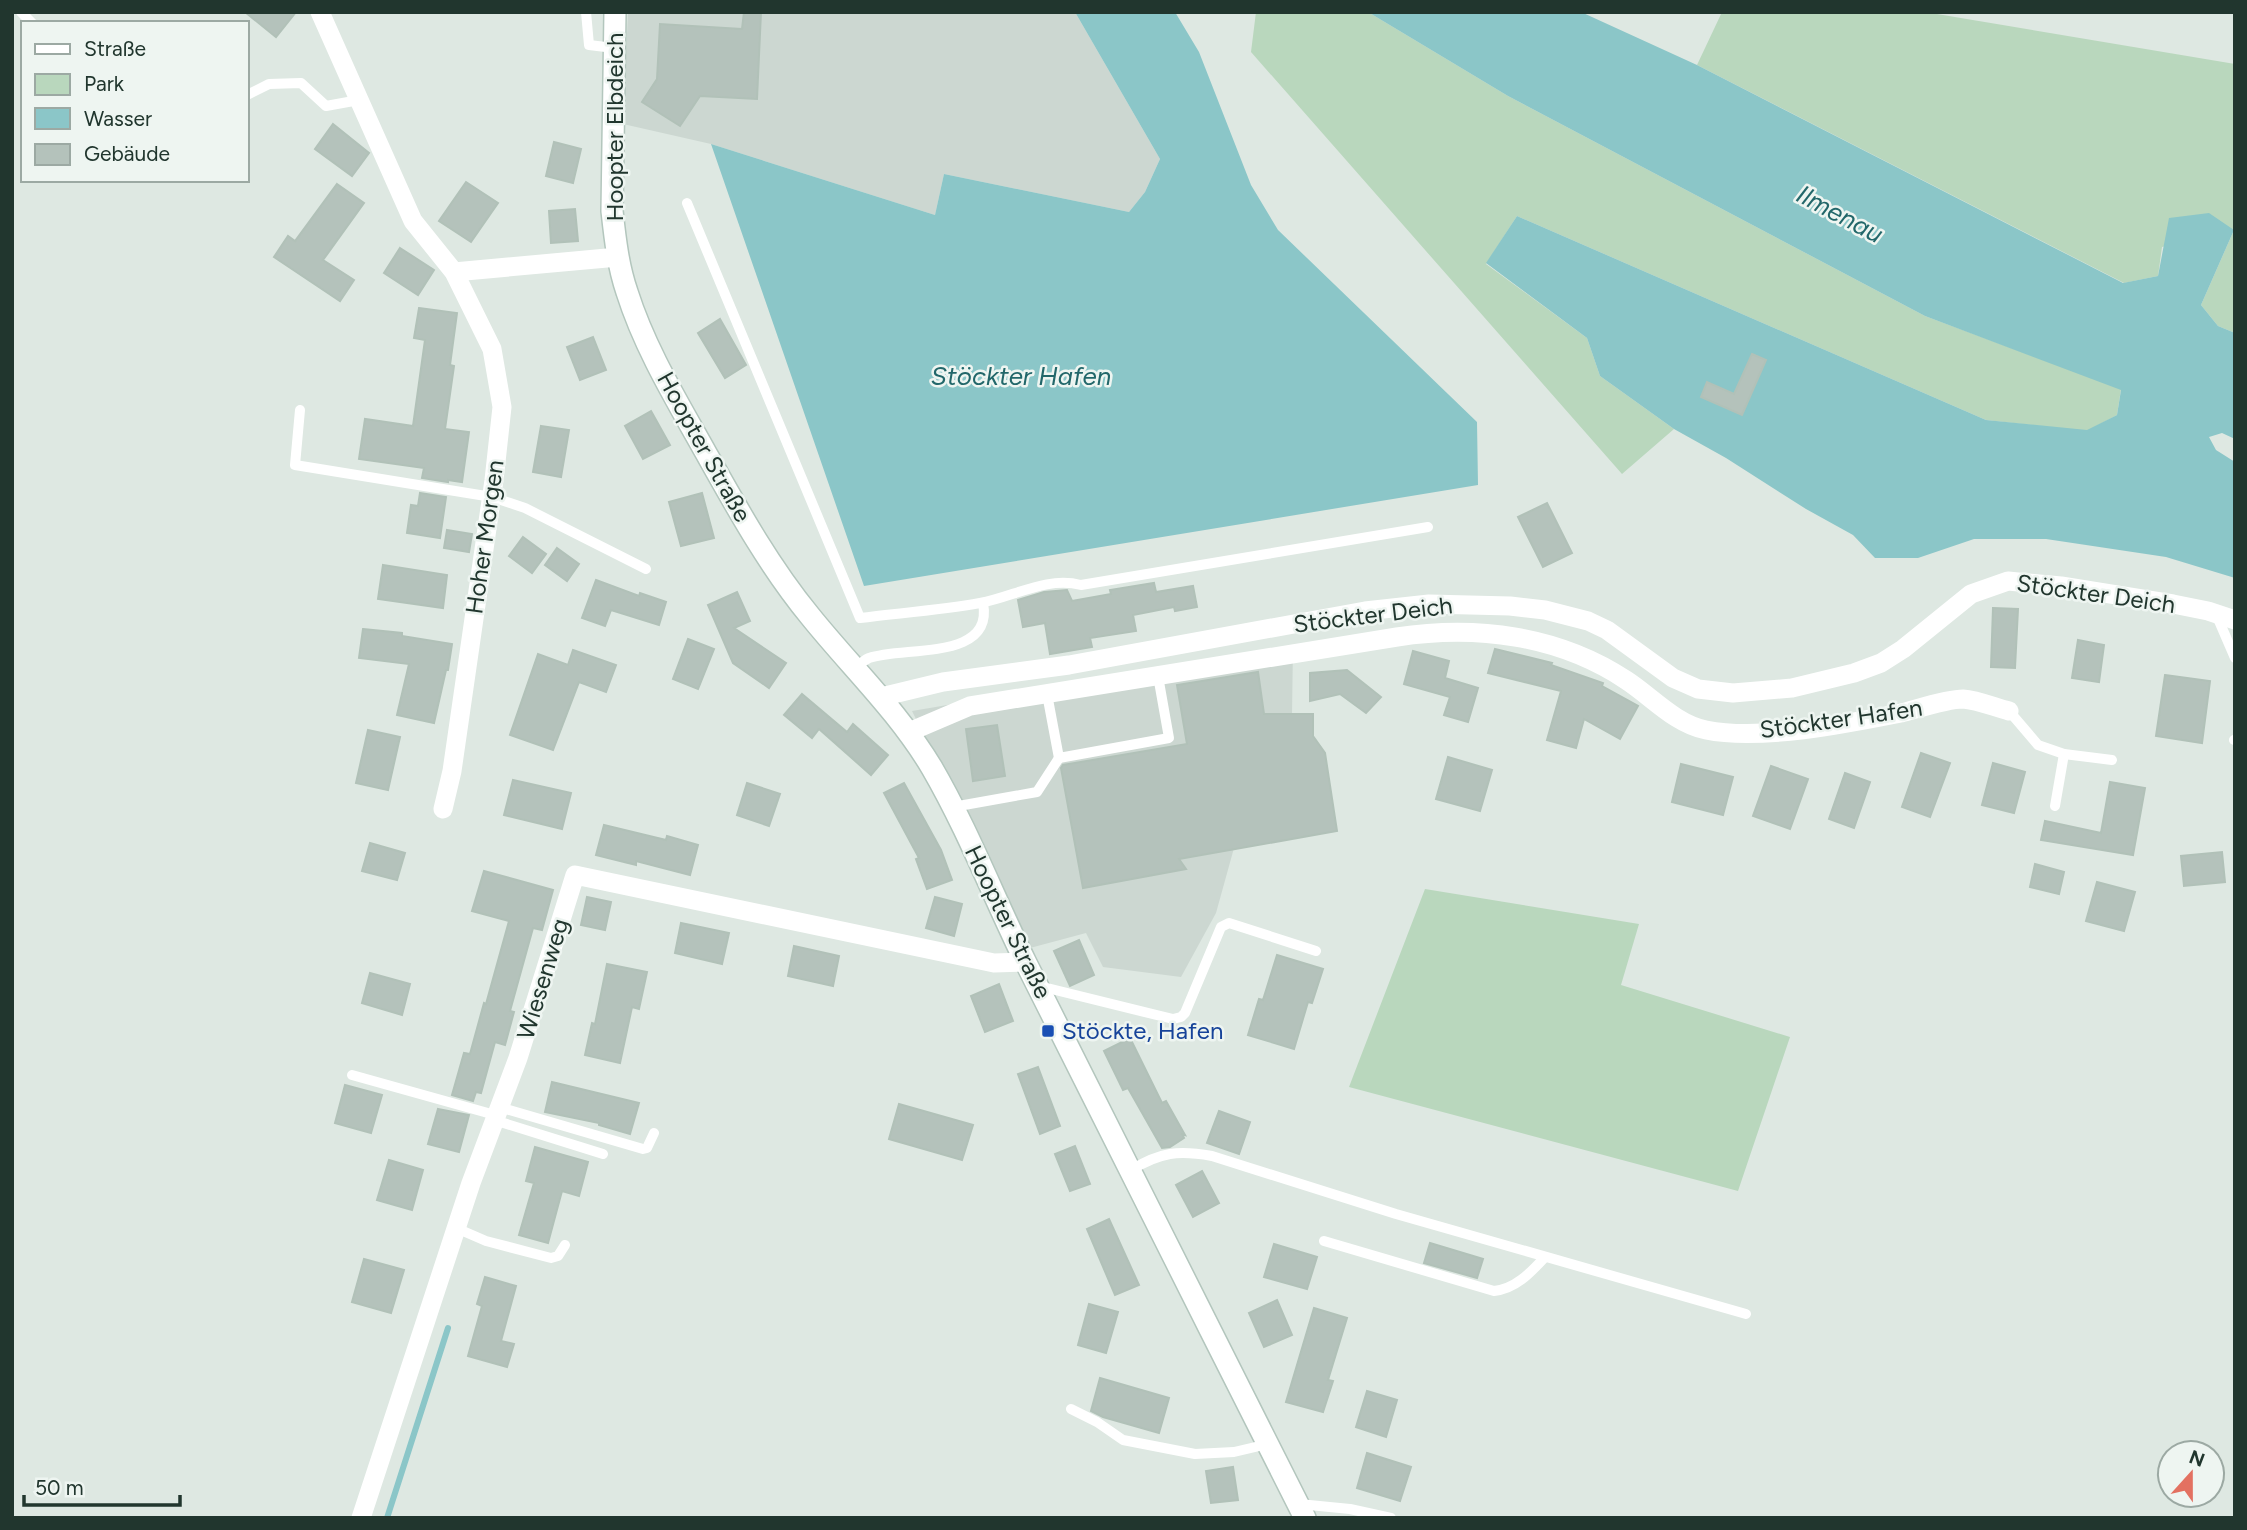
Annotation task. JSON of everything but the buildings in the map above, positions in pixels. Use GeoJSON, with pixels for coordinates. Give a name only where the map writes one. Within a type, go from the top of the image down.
{"type":"FeatureCollection","features":[{"type":"Feature","properties":{"kind":"street","name":"Hoher Morgen"},"geometry":{"type":"LineString","coordinates":[[320,12],[413,221],[454,272],[492,349],[502,407],[453,771],[443,809]]}},
{"type":"Feature","properties":{"kind":"street","name":"Hoopter Elbdeich"},"geometry":{"type":"LineString","coordinates":[[615,12],[612,211],[618,257],[626,290],[656,360]]}},
{"type":"Feature","properties":{"kind":"street"},"geometry":{"type":"LineString","coordinates":[[454,272],[618,257]]}},
{"type":"Feature","properties":{"kind":"street","name":"Hoopter Straße"},"geometry":{"type":"LineString","coordinates":[[656,360],[726,489],[777,574],[909,732],[931,767],[1302,1511]]}},
{"type":"Feature","properties":{"kind":"street","name":"Stöckter Deich"},"geometry":{"type":"LineString","coordinates":[[881,697],[943,682],[1069,665],[1365,611],[1429,604],[1510,606],[1545,610],[1588,621],[1607,630],[1660,669],[1687,684],[1733,693],[1772,691],[1811,684],[1881,663],[1903,649],[1971,594],[2008,581],[2062,586],[2225,616]]}},
{"type":"Feature","properties":{"kind":"street","name":"Stöckter Hafen"},"geometry":{"type":"LineString","coordinates":[[909,732],[970,706],[1397,636],[1459,631],[1512,636],[1568,650],[1626,680],[1680,720],[1704,730],[1734,733],[1774,732],[1852,722],[1962,699],[2009,710]]}},
{"type":"Feature","properties":{"kind":"street","name":"Wiesenweg"},"geometry":{"type":"LineString","coordinates":[[361,1518],[456,1228],[518,1058],[575,875],[994,962],[1026,962]]}},
{"type":"Feature","properties":{"kind":"lane"},"geometry":{"type":"LineString","coordinates":[[586,12],[589,45],[615,48]]}},
{"type":"Feature","properties":{"kind":"lane"},"geometry":{"type":"LineString","coordinates":[[248,94],[269,84],[301,83],[326,106],[359,100]]}},
{"type":"Feature","properties":{"kind":"lane"},"geometry":{"type":"LineString","coordinates":[[687,203],[860,618],[983,603],[1018,591],[1067,582],[1081,585],[1428,527]]}},
{"type":"Feature","properties":{"kind":"lane"},"geometry":{"type":"LineString","coordinates":[[300,410],[295,465],[492,497],[526,508],[646,569]]}},
{"type":"Feature","properties":{"kind":"lane"},"geometry":{"type":"LineString","coordinates":[[856,668],[866,659],[971,640],[982,626],[985,615],[983,603]]}},
{"type":"Feature","properties":{"kind":"lane"},"geometry":{"type":"LineString","coordinates":[[2225,616],[2235,658]]}},
{"type":"Feature","properties":{"kind":"lane"},"geometry":{"type":"LineString","coordinates":[[1059,758],[1169,738],[1158,676]]}},
{"type":"Feature","properties":{"kind":"lane"},"geometry":{"type":"LineString","coordinates":[[953,807],[1037,792],[1059,758],[1047,694]]}},
{"type":"Feature","properties":{"kind":"lane"},"geometry":{"type":"LineString","coordinates":[[2009,710],[2038,745],[2064,754],[2112,760]]}},
{"type":"Feature","properties":{"kind":"lane"},"geometry":{"type":"LineString","coordinates":[[2055,806],[2064,754]]}},
{"type":"Feature","properties":{"kind":"lane"},"geometry":{"type":"LineString","coordinates":[[1038,986],[1173,1019],[1185,1013],[1222,927],[1229,923],[1315,951]]}},
{"type":"Feature","properties":{"kind":"lane"},"geometry":{"type":"LineString","coordinates":[[352,1075],[496,1114],[643,1149],[647,1149],[654,1133]]}},
{"type":"Feature","properties":{"kind":"lane"},"geometry":{"type":"LineString","coordinates":[[496,1114],[603,1154]]}},
{"type":"Feature","properties":{"kind":"lane"},"geometry":{"type":"LineString","coordinates":[[1131,1170],[1152,1157],[1186,1151],[1212,1156],[1396,1214],[1746,1314]]}},
{"type":"Feature","properties":{"kind":"lane"},"geometry":{"type":"LineString","coordinates":[[456,1228],[486,1241],[551,1258],[558,1256],[565,1245]]}},
{"type":"Feature","properties":{"kind":"lane"},"geometry":{"type":"LineString","coordinates":[[1324,1241],[1494,1291],[1503,1290],[1526,1277],[1545,1257]]}},
{"type":"Feature","properties":{"kind":"lane"},"geometry":{"type":"LineString","coordinates":[[1071,1409],[1097,1422],[1123,1440],[1195,1454],[1234,1452],[1269,1444]]}},
{"type":"Feature","properties":{"kind":"lane"},"geometry":{"type":"LineString","coordinates":[[1302,1511],[1350,1509],[1391,1518]]}},
{"type":"Feature","properties":{"kind":"shaded area"},"geometry":{"type":"Polygon","coordinates":[[[628,12],[1075,12],[1160,159],[1145,192],[1129,212],[944,174],[935,215],[711,144],[623,124],[628,12]]]}},
{"type":"Feature","properties":{"kind":"shaded area"},"geometry":{"type":"Polygon","coordinates":[[[1293,646],[1292,715],[1313,745],[1320,745],[1325,753],[1337,831],[1234,848],[1216,913],[1181,977],[1103,967],[1086,933],[1030,948],[912,711],[1293,646]]]}},
{"type":"Feature","properties":{"kind":"green space"},"geometry":{"type":"Polygon","coordinates":[[[1256,12],[1368,12],[1508,96],[1925,316],[2121,389],[2117,415],[2087,431],[1986,420],[1517,216],[1486,264],[1587,338],[1600,376],[1674,429],[1622,474],[1251,52],[1256,12]]]}},
{"type":"Feature","properties":{"kind":"green space"},"geometry":{"type":"Polygon","coordinates":[[[1722,12],[1925,12],[2235,64],[2235,333],[2218,326],[2201,305],[2234,230],[2162,247],[2158,276],[2124,283],[1697,65],[1722,12]]]}},
{"type":"Feature","properties":{"kind":"green space"},"geometry":{"type":"Polygon","coordinates":[[[1425,889],[1639,924],[1621,985],[1790,1037],[1738,1191],[1349,1087],[1425,889]]]}},
{"type":"Feature","properties":{"kind":"water","name":"Stöckter Hafen"},"geometry":{"type":"Polygon","coordinates":[[[1075,12],[1175,12],[1199,52],[1251,185],[1278,230],[1477,422],[1478,485],[864,586],[711,144],[935,215],[944,174],[1129,212],[1145,192],[1160,159],[1075,12]]]}},
{"type":"Feature","properties":{"kind":"water","name":"Ilmenau"},"geometry":{"type":"Polygon","coordinates":[[[1368,12],[1581,12],[1697,65],[2123,283],[2158,276],[2169,218],[2209,213],[2234,230],[2201,305],[2218,326],[2235,333],[2235,439],[2222,433],[2209,437],[2216,450],[2235,462],[2235,578],[2166,557],[2046,539],[1974,539],[1918,558],[1875,558],[1853,535],[1674,429],[1600,376],[1587,338],[1486,263],[1517,216],[1986,420],[2087,430],[2117,415],[2121,390],[1925,316],[1508,96],[1368,12]]]}},
{"type":"Feature","properties":{"kind":"waterway"},"geometry":{"type":"LineString","coordinates":[[387,1518],[448,1328]]}},
{"type":"Feature","properties":{"kind":"place","name":"Stöckte, Hafen"},"geometry":{"type":"Point","coordinates":[1048,1031]}}]}
